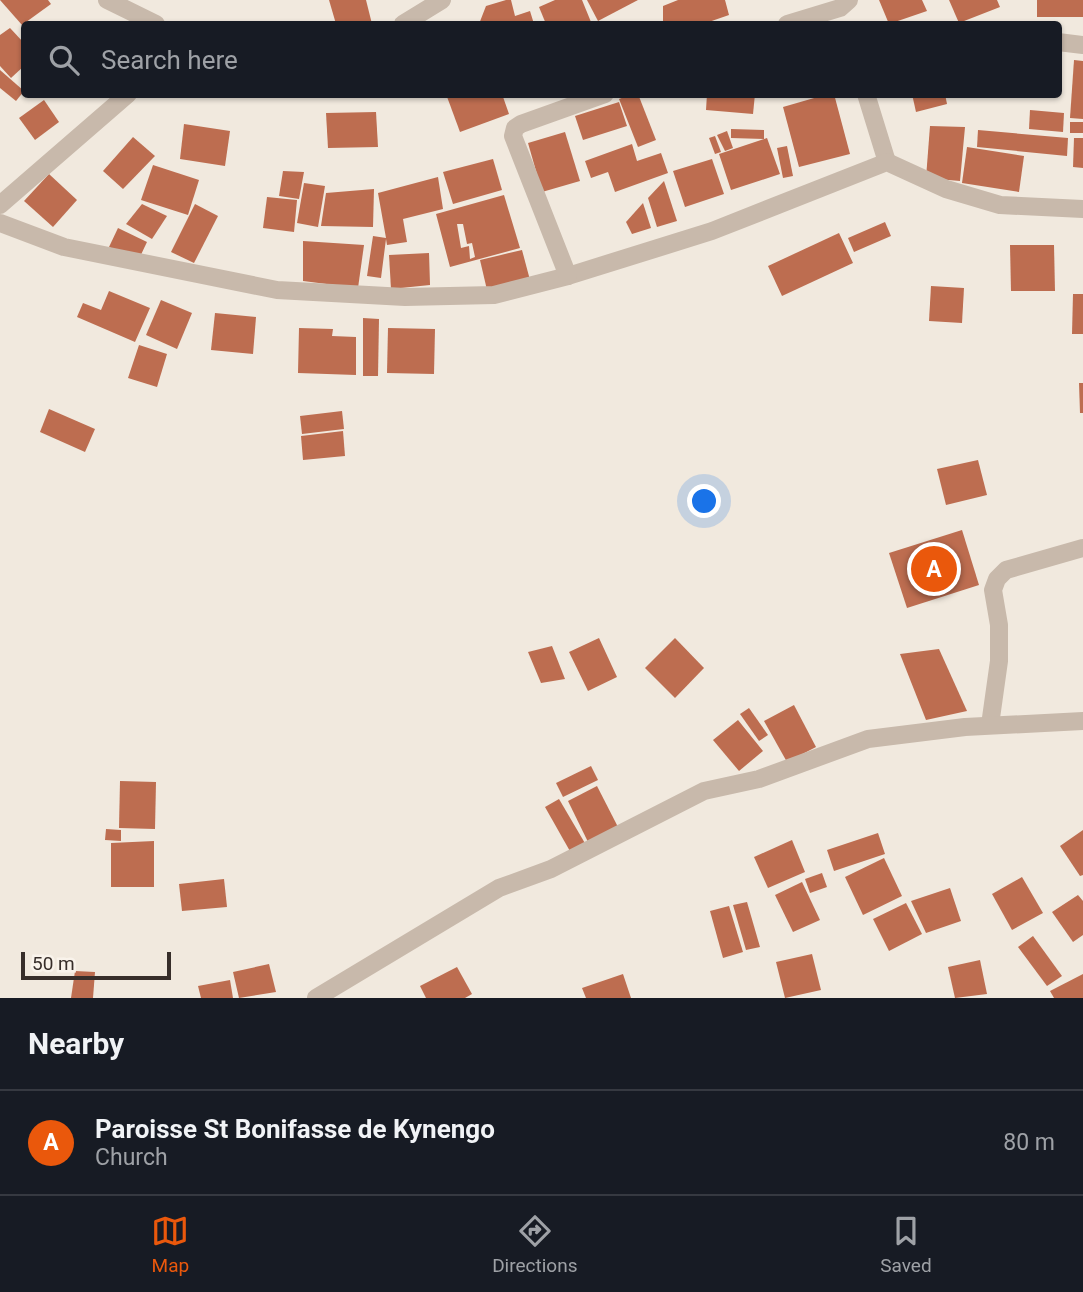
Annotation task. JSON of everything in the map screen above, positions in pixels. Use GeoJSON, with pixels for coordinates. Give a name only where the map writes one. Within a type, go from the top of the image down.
{"type":"FeatureCollection","features":[{"type":"Feature","properties":{"kind":"street"},"geometry":{"type":"LineString","coordinates":[[107,0],[150,21]]}},
{"type":"Feature","properties":{"kind":"street"},"geometry":{"type":"LineString","coordinates":[[408,21],[442,0]]}},
{"type":"Feature","properties":{"kind":"street"},"geometry":{"type":"LineString","coordinates":[[800,21],[844,11]]}},
{"type":"Feature","properties":{"kind":"street"},"geometry":{"type":"LineString","coordinates":[[1062,42],[1083,45]]}},
{"type":"Feature","properties":{"kind":"street"},"geometry":{"type":"LineString","coordinates":[[0,205],[123,98]]}},
{"type":"Feature","properties":{"kind":"street"},"geometry":{"type":"LineString","coordinates":[[568,276],[513,136],[515,128],[522,124],[593,98]]}},
{"type":"Feature","properties":{"kind":"street"},"geometry":{"type":"LineString","coordinates":[[867,98],[887,162]]}},
{"type":"Feature","properties":{"kind":"street"},"geometry":{"type":"LineString","coordinates":[[0,223],[64,247],[277,290],[405,297],[494,295],[568,276],[712,231],[887,162],[946,189],[1000,205],[1083,209]]}},
{"type":"Feature","properties":{"kind":"street"},"geometry":{"type":"LineString","coordinates":[[990,725],[999,661],[999,625],[993,590],[997,579],[1006,570],[1083,548]]}},
{"type":"Feature","properties":{"kind":"street"},"geometry":{"type":"LineString","coordinates":[[316,998],[499,888],[551,869],[704,791],[759,779],[868,739],[990,725],[1083,721]]}},
{"type":"Feature","properties":{"kind":"building"},"geometry":{"type":"Polygon","coordinates":[[[0,0],[48,0],[51,4],[28,21],[21,21],[21,24],[0,0]]]}},
{"type":"Feature","properties":{"kind":"building"},"geometry":{"type":"Polygon","coordinates":[[[329,0],[366,0],[371,21],[335,21],[329,0]]]}},
{"type":"Feature","properties":{"kind":"building"},"geometry":{"type":"Polygon","coordinates":[[[511,0],[515,16],[530,11],[533,21],[480,21],[486,6],[511,0]]]}},
{"type":"Feature","properties":{"kind":"building"},"geometry":{"type":"Polygon","coordinates":[[[555,0],[582,0],[591,21],[545,21],[539,7],[555,0]]]}},
{"type":"Feature","properties":{"kind":"building"},"geometry":{"type":"Polygon","coordinates":[[[587,0],[638,0],[598,21],[587,0]]]}},
{"type":"Feature","properties":{"kind":"building"},"geometry":{"type":"Polygon","coordinates":[[[678,0],[725,0],[729,15],[712,21],[663,21],[663,6],[678,0]]]}},
{"type":"Feature","properties":{"kind":"building"},"geometry":{"type":"Polygon","coordinates":[[[879,0],[922,0],[927,11],[898,21],[888,21],[879,0]]]}},
{"type":"Feature","properties":{"kind":"building"},"geometry":{"type":"Polygon","coordinates":[[[949,0],[997,0],[1000,7],[958,21],[949,0]]]}},
{"type":"Feature","properties":{"kind":"building"},"geometry":{"type":"Polygon","coordinates":[[[1037,0],[1083,0],[1083,17],[1037,17],[1037,0]]]}},
{"type":"Feature","properties":{"kind":"building"},"geometry":{"type":"Polygon","coordinates":[[[10,28],[21,40],[21,69],[11,78],[0,66],[0,35],[10,28]]]}},
{"type":"Feature","properties":{"kind":"building"},"geometry":{"type":"Polygon","coordinates":[[[1074,60],[1083,61],[1083,119],[1070,118],[1074,60]]]}},
{"type":"Feature","properties":{"kind":"building"},"geometry":{"type":"Polygon","coordinates":[[[0,70],[21,88],[21,95],[16,101],[0,88],[0,70]]]}},
{"type":"Feature","properties":{"kind":"building"},"geometry":{"type":"Polygon","coordinates":[[[447,98],[503,98],[509,114],[460,132],[447,98]]]}},
{"type":"Feature","properties":{"kind":"building"},"geometry":{"type":"Polygon","coordinates":[[[640,98],[656,140],[638,147],[619,99],[640,98]]]}},
{"type":"Feature","properties":{"kind":"building"},"geometry":{"type":"Polygon","coordinates":[[[707,98],[755,98],[753,114],[706,110],[707,98]]]}},
{"type":"Feature","properties":{"kind":"building"},"geometry":{"type":"Polygon","coordinates":[[[814,98],[835,98],[850,154],[799,167],[783,107],[814,98]]]}},
{"type":"Feature","properties":{"kind":"building"},"geometry":{"type":"Polygon","coordinates":[[[913,98],[946,98],[947,104],[916,112],[913,98]]]}},
{"type":"Feature","properties":{"kind":"building"},"geometry":{"type":"Polygon","coordinates":[[[44,100],[59,122],[35,140],[19,118],[44,100]]]}},
{"type":"Feature","properties":{"kind":"building"},"geometry":{"type":"Polygon","coordinates":[[[619,102],[627,126],[583,140],[575,116],[619,102]]]}},
{"type":"Feature","properties":{"kind":"building"},"geometry":{"type":"Polygon","coordinates":[[[1030,110],[1064,113],[1063,132],[1029,129],[1030,110]]]}},
{"type":"Feature","properties":{"kind":"building"},"geometry":{"type":"Polygon","coordinates":[[[376,112],[378,147],[328,148],[326,113],[376,112]]]}},
{"type":"Feature","properties":{"kind":"building"},"geometry":{"type":"Polygon","coordinates":[[[1070,122],[1083,122],[1083,133],[1070,133],[1070,122]]]}},
{"type":"Feature","properties":{"kind":"building"},"geometry":{"type":"Polygon","coordinates":[[[184,124],[230,131],[225,166],[180,159],[184,124]]]}},
{"type":"Feature","properties":{"kind":"building"},"geometry":{"type":"Polygon","coordinates":[[[930,126],[965,127],[960,181],[926,178],[930,126]]]}},
{"type":"Feature","properties":{"kind":"building"},"geometry":{"type":"Polygon","coordinates":[[[731,129],[764,130],[764,139],[731,138],[731,129]]]}},
{"type":"Feature","properties":{"kind":"building"},"geometry":{"type":"Polygon","coordinates":[[[978,130],[1068,138],[1067,156],[977,147],[978,130]]]}},
{"type":"Feature","properties":{"kind":"building"},"geometry":{"type":"Polygon","coordinates":[[[727,131],[733,148],[725,151],[717,135],[727,131]]]}},
{"type":"Feature","properties":{"kind":"building"},"geometry":{"type":"Polygon","coordinates":[[[565,132],[580,181],[542,192],[528,143],[565,132]]]}},
{"type":"Feature","properties":{"kind":"building"},"geometry":{"type":"Polygon","coordinates":[[[715,136],[721,152],[715,154],[709,138],[715,136]]]}},
{"type":"Feature","properties":{"kind":"building"},"geometry":{"type":"Polygon","coordinates":[[[133,137],[155,156],[123,189],[103,171],[133,137]]]}},
{"type":"Feature","properties":{"kind":"building"},"geometry":{"type":"Polygon","coordinates":[[[767,138],[780,174],[731,190],[719,154],[767,138]]]}},
{"type":"Feature","properties":{"kind":"building"},"geometry":{"type":"Polygon","coordinates":[[[1074,138],[1083,138],[1083,168],[1073,167],[1074,138]]]}},
{"type":"Feature","properties":{"kind":"building"},"geometry":{"type":"Polygon","coordinates":[[[632,144],[637,161],[661,153],[668,173],[615,192],[608,172],[591,178],[585,161],[632,144]]]}},
{"type":"Feature","properties":{"kind":"building"},"geometry":{"type":"Polygon","coordinates":[[[787,146],[793,176],[783,178],[777,148],[787,146]]]}},
{"type":"Feature","properties":{"kind":"building"},"geometry":{"type":"Polygon","coordinates":[[[967,147],[1024,156],[1019,192],[962,183],[967,147]]]}},
{"type":"Feature","properties":{"kind":"building"},"geometry":{"type":"Polygon","coordinates":[[[493,159],[502,190],[453,204],[443,172],[493,159]]]}},
{"type":"Feature","properties":{"kind":"building"},"geometry":{"type":"Polygon","coordinates":[[[712,159],[724,194],[685,207],[673,171],[712,159]]]}},
{"type":"Feature","properties":{"kind":"building"},"geometry":{"type":"Polygon","coordinates":[[[153,165],[199,180],[188,215],[141,200],[153,165]]]}},
{"type":"Feature","properties":{"kind":"building"},"geometry":{"type":"Polygon","coordinates":[[[283,171],[304,172],[299,199],[279,196],[283,171]]]}},
{"type":"Feature","properties":{"kind":"building"},"geometry":{"type":"Polygon","coordinates":[[[49,174],[77,200],[53,227],[24,201],[49,174]]]}},
{"type":"Feature","properties":{"kind":"building"},"geometry":{"type":"Polygon","coordinates":[[[438,177],[443,209],[403,219],[407,242],[387,245],[386,239],[381,278],[367,276],[373,236],[386,238],[378,193],[438,177]]]}},
{"type":"Feature","properties":{"kind":"building"},"geometry":{"type":"Polygon","coordinates":[[[664,181],[677,221],[657,227],[648,198],[664,181]]]}},
{"type":"Feature","properties":{"kind":"building"},"geometry":{"type":"Polygon","coordinates":[[[304,183],[325,186],[318,227],[297,223],[304,183]]]}},
{"type":"Feature","properties":{"kind":"building"},"geometry":{"type":"Polygon","coordinates":[[[374,189],[373,227],[321,226],[326,193],[374,189]]]}},
{"type":"Feature","properties":{"kind":"building"},"geometry":{"type":"Polygon","coordinates":[[[504,195],[520,248],[450,267],[436,214],[504,195]],[[457,224],[461,248],[469,246],[470,259],[475,257],[472,243],[467,244],[463,224],[457,224]]]}},
{"type":"Feature","properties":{"kind":"building"},"geometry":{"type":"Polygon","coordinates":[[[267,197],[297,200],[294,232],[263,228],[267,197]]]}},
{"type":"Feature","properties":{"kind":"building"},"geometry":{"type":"Polygon","coordinates":[[[643,203],[651,228],[632,234],[626,222],[643,203]]]}},
{"type":"Feature","properties":{"kind":"building"},"geometry":{"type":"Polygon","coordinates":[[[142,204],[167,216],[152,239],[126,224],[142,204]]]}},
{"type":"Feature","properties":{"kind":"building"},"geometry":{"type":"Polygon","coordinates":[[[195,204],[218,216],[194,263],[171,252],[195,204]]]}},
{"type":"Feature","properties":{"kind":"building"},"geometry":{"type":"Polygon","coordinates":[[[885,222],[891,236],[854,252],[848,238],[885,222]]]}},
{"type":"Feature","properties":{"kind":"building"},"geometry":{"type":"Polygon","coordinates":[[[118,228],[147,242],[138,261],[109,247],[118,228]]]}},
{"type":"Feature","properties":{"kind":"building"},"geometry":{"type":"Polygon","coordinates":[[[839,233],[853,263],[782,296],[768,266],[839,233]]]}},
{"type":"Feature","properties":{"kind":"building"},"geometry":{"type":"Polygon","coordinates":[[[303,241],[364,245],[358,288],[303,281],[303,241]]]}},
{"type":"Feature","properties":{"kind":"building"},"geometry":{"type":"Polygon","coordinates":[[[1010,245],[1054,245],[1055,291],[1011,291],[1010,245]]]}},
{"type":"Feature","properties":{"kind":"building"},"geometry":{"type":"Polygon","coordinates":[[[522,250],[530,280],[487,290],[480,260],[522,250]]]}},
{"type":"Feature","properties":{"kind":"building"},"geometry":{"type":"Polygon","coordinates":[[[429,253],[430,285],[391,289],[389,255],[429,253]]]}},
{"type":"Feature","properties":{"kind":"building"},"geometry":{"type":"Polygon","coordinates":[[[931,286],[964,288],[962,323],[929,321],[931,286]]]}},
{"type":"Feature","properties":{"kind":"building"},"geometry":{"type":"Polygon","coordinates":[[[109,291],[150,308],[135,342],[77,317],[83,303],[101,310],[109,291]]]}},
{"type":"Feature","properties":{"kind":"building"},"geometry":{"type":"Polygon","coordinates":[[[1073,294],[1083,294],[1083,334],[1072,334],[1073,294]]]}},
{"type":"Feature","properties":{"kind":"building"},"geometry":{"type":"Polygon","coordinates":[[[161,300],[192,313],[177,349],[146,335],[161,300]]]}},
{"type":"Feature","properties":{"kind":"building"},"geometry":{"type":"Polygon","coordinates":[[[215,313],[256,317],[253,354],[211,350],[215,313]]]}},
{"type":"Feature","properties":{"kind":"building"},"geometry":{"type":"Polygon","coordinates":[[[363,318],[379,319],[378,376],[363,376],[363,318]]]}},
{"type":"Feature","properties":{"kind":"building"},"geometry":{"type":"Polygon","coordinates":[[[299,328],[333,329],[332,336],[356,337],[356,375],[298,373],[299,328]]]}},
{"type":"Feature","properties":{"kind":"building"},"geometry":{"type":"Polygon","coordinates":[[[388,328],[435,329],[434,374],[387,373],[388,328]]]}},
{"type":"Feature","properties":{"kind":"building"},"geometry":{"type":"Polygon","coordinates":[[[139,345],[167,354],[157,387],[128,378],[139,345]]]}},
{"type":"Feature","properties":{"kind":"building"},"geometry":{"type":"Polygon","coordinates":[[[1079,383],[1083,383],[1083,413],[1080,413],[1079,383]]]}},
{"type":"Feature","properties":{"kind":"building"},"geometry":{"type":"Polygon","coordinates":[[[49,409],[95,429],[85,452],[40,432],[49,409]]]}},
{"type":"Feature","properties":{"kind":"building"},"geometry":{"type":"Polygon","coordinates":[[[342,411],[344,429],[302,434],[300,416],[342,411]]]}},
{"type":"Feature","properties":{"kind":"building"},"geometry":{"type":"Polygon","coordinates":[[[343,431],[345,456],[303,460],[301,436],[343,431]]]}},
{"type":"Feature","properties":{"kind":"building"},"geometry":{"type":"Polygon","coordinates":[[[978,460],[987,495],[946,505],[937,469],[978,460]]]}},
{"type":"Feature","properties":{"kind":"building"},"geometry":{"type":"Polygon","coordinates":[[[962,530],[979,585],[907,608],[889,553],[962,530]]]}},
{"type":"Feature","properties":{"kind":"building"},"geometry":{"type":"Polygon","coordinates":[[[599,638],[617,677],[588,691],[569,652],[599,638]]]}},
{"type":"Feature","properties":{"kind":"building"},"geometry":{"type":"Polygon","coordinates":[[[675,638],[704,668],[675,698],[645,668],[675,638]]]}},
{"type":"Feature","properties":{"kind":"building"},"geometry":{"type":"Polygon","coordinates":[[[552,646],[565,679],[541,683],[528,652],[552,646]]]}},
{"type":"Feature","properties":{"kind":"building"},"geometry":{"type":"Polygon","coordinates":[[[939,649],[967,711],[926,720],[900,654],[939,649]]]}},
{"type":"Feature","properties":{"kind":"building"},"geometry":{"type":"Polygon","coordinates":[[[794,705],[816,747],[787,762],[764,721],[794,705]]]}},
{"type":"Feature","properties":{"kind":"building"},"geometry":{"type":"Polygon","coordinates":[[[749,708],[768,735],[759,741],[740,714],[749,708]]]}},
{"type":"Feature","properties":{"kind":"building"},"geometry":{"type":"Polygon","coordinates":[[[738,720],[763,751],[739,771],[713,740],[738,720]]]}},
{"type":"Feature","properties":{"kind":"building"},"geometry":{"type":"Polygon","coordinates":[[[591,766],[598,780],[563,797],[556,783],[591,766]]]}},
{"type":"Feature","properties":{"kind":"building"},"geometry":{"type":"Polygon","coordinates":[[[120,781],[156,782],[155,829],[119,828],[120,781]]]}},
{"type":"Feature","properties":{"kind":"building"},"geometry":{"type":"Polygon","coordinates":[[[597,786],[619,829],[589,844],[568,801],[597,786]]]}},
{"type":"Feature","properties":{"kind":"building"},"geometry":{"type":"Polygon","coordinates":[[[559,799],[586,845],[571,853],[545,807],[559,799]]]}},
{"type":"Feature","properties":{"kind":"building"},"geometry":{"type":"Polygon","coordinates":[[[106,829],[121,830],[121,841],[105,840],[106,829]]]}},
{"type":"Feature","properties":{"kind":"building"},"geometry":{"type":"Polygon","coordinates":[[[1083,830],[1083,875],[1080,876],[1060,846],[1083,830]]]}},
{"type":"Feature","properties":{"kind":"building"},"geometry":{"type":"Polygon","coordinates":[[[878,833],[885,854],[834,871],[827,850],[878,833]]]}},
{"type":"Feature","properties":{"kind":"building"},"geometry":{"type":"Polygon","coordinates":[[[792,840],[805,872],[768,888],[754,857],[792,840]]]}},
{"type":"Feature","properties":{"kind":"building"},"geometry":{"type":"Polygon","coordinates":[[[154,841],[154,887],[111,887],[111,843],[154,841]]]}},
{"type":"Feature","properties":{"kind":"building"},"geometry":{"type":"Polygon","coordinates":[[[884,858],[902,896],[863,915],[845,877],[884,858]]]}},
{"type":"Feature","properties":{"kind":"building"},"geometry":{"type":"Polygon","coordinates":[[[822,873],[827,887],[810,893],[805,879],[822,873]]]}},
{"type":"Feature","properties":{"kind":"building"},"geometry":{"type":"Polygon","coordinates":[[[1022,877],[1043,913],[1012,930],[992,894],[1022,877]]]}},
{"type":"Feature","properties":{"kind":"building"},"geometry":{"type":"Polygon","coordinates":[[[224,879],[227,907],[182,911],[179,884],[224,879]]]}},
{"type":"Feature","properties":{"kind":"building"},"geometry":{"type":"Polygon","coordinates":[[[802,882],[820,920],[793,932],[775,895],[802,882]]]}},
{"type":"Feature","properties":{"kind":"building"},"geometry":{"type":"Polygon","coordinates":[[[950,888],[961,921],[926,933],[911,901],[950,888]]]}},
{"type":"Feature","properties":{"kind":"building"},"geometry":{"type":"Polygon","coordinates":[[[1078,895],[1083,901],[1083,935],[1073,942],[1052,912],[1078,895]]]}},
{"type":"Feature","properties":{"kind":"building"},"geometry":{"type":"Polygon","coordinates":[[[747,902],[760,947],[746,950],[733,905],[747,902]]]}},
{"type":"Feature","properties":{"kind":"building"},"geometry":{"type":"Polygon","coordinates":[[[906,903],[922,934],[889,951],[873,919],[906,903]]]}},
{"type":"Feature","properties":{"kind":"building"},"geometry":{"type":"Polygon","coordinates":[[[729,906],[743,952],[723,958],[710,911],[729,906]]]}},
{"type":"Feature","properties":{"kind":"building"},"geometry":{"type":"Polygon","coordinates":[[[1033,936],[1062,976],[1047,986],[1018,947],[1033,936]]]}},
{"type":"Feature","properties":{"kind":"building"},"geometry":{"type":"Polygon","coordinates":[[[812,954],[821,990],[785,998],[776,962],[812,954]]]}},
{"type":"Feature","properties":{"kind":"building"},"geometry":{"type":"Polygon","coordinates":[[[980,960],[987,994],[955,998],[948,967],[980,960]]]}},
{"type":"Feature","properties":{"kind":"building"},"geometry":{"type":"Polygon","coordinates":[[[269,964],[276,992],[239,998],[233,972],[269,964]]]}},
{"type":"Feature","properties":{"kind":"building"},"geometry":{"type":"Polygon","coordinates":[[[457,967],[472,994],[465,998],[426,998],[420,986],[457,967]]]}},
{"type":"Feature","properties":{"kind":"building"},"geometry":{"type":"Polygon","coordinates":[[[75,971],[95,972],[93,998],[71,998],[75,971]]]}},
{"type":"Feature","properties":{"kind":"building"},"geometry":{"type":"Polygon","coordinates":[[[623,974],[631,998],[586,998],[582,988],[623,974]]]}},
{"type":"Feature","properties":{"kind":"building"},"geometry":{"type":"Polygon","coordinates":[[[1083,974],[1083,998],[1054,998],[1050,991],[1083,974]]]}},
{"type":"Feature","properties":{"kind":"building"},"geometry":{"type":"Polygon","coordinates":[[[230,980],[233,998],[201,998],[198,986],[230,980]]]}},
{"type":"Feature","properties":{"kind":"place","name":"Paroisse St Bonifasse de Kynengo"},"geometry":{"type":"Point","coordinates":[934,569]}}]}
